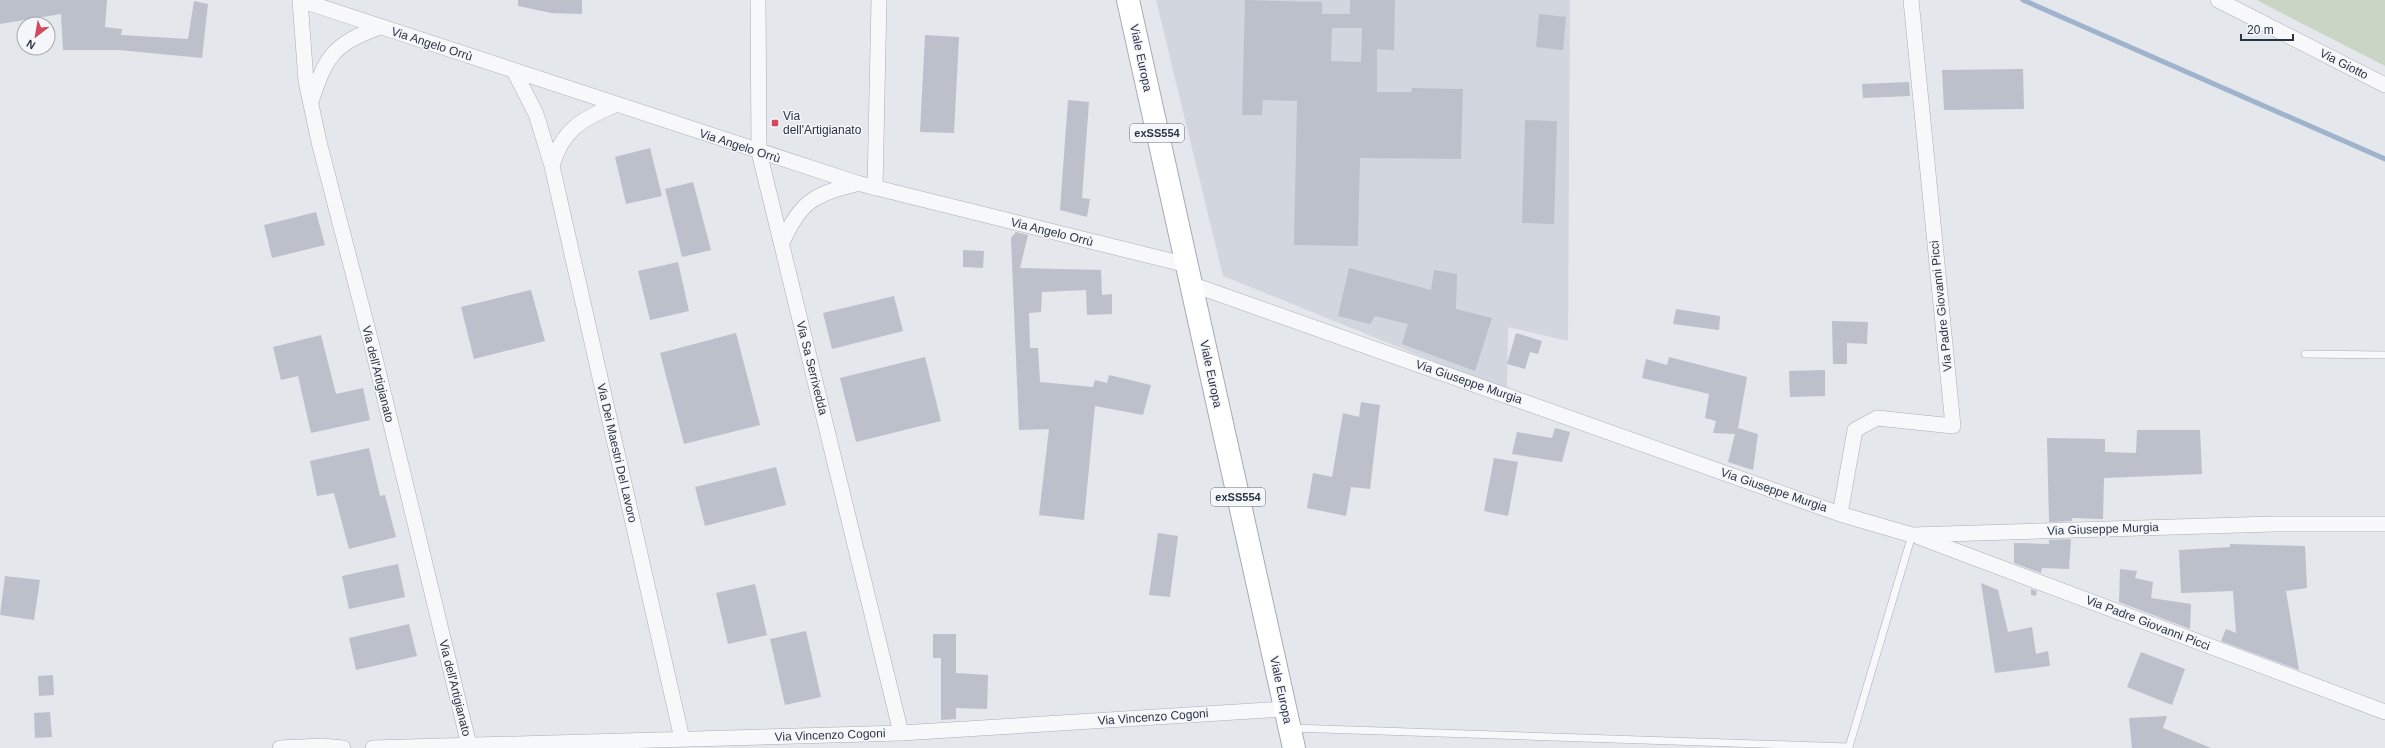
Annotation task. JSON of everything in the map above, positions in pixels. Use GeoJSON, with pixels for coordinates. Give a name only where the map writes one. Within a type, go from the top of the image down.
{"type":"FeatureCollection","features":[{"type":"Feature","properties":{"kind":"main road","name":"Viale Europa"},"geometry":{"type":"LineString","coordinates":[[1128,0],[1289,728]]}},
{"type":"Feature","properties":{"kind":"street","name":"Via Angelo Orrù"},"geometry":{"type":"LineString","coordinates":[[300,0],[857,183],[1189,275]]}},
{"type":"Feature","properties":{"kind":"street","name":"Via dell'Artigianato"},"geometry":{"type":"LineString","coordinates":[[300,0],[306,81],[469,745]]}},
{"type":"Feature","properties":{"kind":"street","name":"Via Sa Serrixedda"},"geometry":{"type":"LineString","coordinates":[[758,0],[760,152],[901,733]]}},
{"type":"Feature","properties":{"kind":"street"},"geometry":{"type":"LineString","coordinates":[[875,188],[879,0]]}},
{"type":"Feature","properties":{"kind":"street","name":"Via Padre Giovanni Picci"},"geometry":{"type":"LineString","coordinates":[[1840,514],[1855,430],[1877,418],[1953,426],[1911,0]]}},
{"type":"Feature","properties":{"kind":"street","name":"Via Giotto"},"geometry":{"type":"LineString","coordinates":[[2218,0],[2385,85]]}},
{"type":"Feature","properties":{"kind":"street"},"geometry":{"type":"LineString","coordinates":[[311,103],[325,63],[338,48],[356,36],[380,27]]}},
{"type":"Feature","properties":{"kind":"street","name":"Via Dei Maestri Del Lavoro"},"geometry":{"type":"LineString","coordinates":[[514,71],[536,114],[552,166],[682,739]]}},
{"type":"Feature","properties":{"kind":"street"},"geometry":{"type":"LineString","coordinates":[[552,166],[556,152],[565,136],[578,123],[615,104]]}},
{"type":"Feature","properties":{"kind":"street"},"geometry":{"type":"LineString","coordinates":[[782,243],[790,225],[804,206],[817,195],[857,183]]}},
{"type":"Feature","properties":{"kind":"street","name":"Via Giuseppe Murgia"},"geometry":{"type":"LineString","coordinates":[[1189,275],[1840,514],[1912,535],[2272,524],[2385,524]]}},
{"type":"Feature","properties":{"kind":"street","name":"Via Padre Giovanni Picci"},"geometry":{"type":"LineString","coordinates":[[1912,535],[2385,712]]}},
{"type":"Feature","properties":{"kind":"street","name":"Via Vincenzo Cogoni"},"geometry":{"type":"LineString","coordinates":[[374,748],[901,733],[1289,728]]}},
{"type":"Feature","properties":{"kind":"street"},"geometry":{"type":"LineString","coordinates":[[280,748],[323,746],[344,748]]}},
{"type":"Feature","properties":{"kind":"lane"},"geometry":{"type":"LineString","coordinates":[[2305,354],[2385,355]]}},
{"type":"Feature","properties":{"kind":"lane"},"geometry":{"type":"LineString","coordinates":[[1289,728],[1849,747],[1912,535]]}},
{"type":"Feature","properties":{"kind":"shaded area"},"geometry":{"type":"Polygon","coordinates":[[[1156,0],[1570,0],[1568,341],[1508,327],[1507,391],[1223,276],[1156,0]]]}},
{"type":"Feature","properties":{"kind":"green space"},"geometry":{"type":"Polygon","coordinates":[[[2257,0],[2385,0],[2385,66],[2268,6],[2257,0]]]}},
{"type":"Feature","properties":{"kind":"building"},"geometry":{"type":"Polygon","coordinates":[[[0,0],[107,0],[105,27],[122,29],[121,35],[188,39],[194,1],[208,4],[202,58],[119,50],[63,50],[61,14],[49,16],[16,16],[16,21],[0,24],[0,0]]]}},
{"type":"Feature","properties":{"kind":"building"},"geometry":{"type":"Polygon","coordinates":[[[518,0],[582,0],[582,14],[551,13],[518,6],[518,0]]]}},
{"type":"Feature","properties":{"kind":"building"},"geometry":{"type":"Polygon","coordinates":[[[1245,0],[1322,2],[1322,14],[1350,14],[1350,0],[1395,0],[1394,50],[1377,49],[1377,92],[1411,92],[1412,88],[1463,89],[1461,159],[1360,158],[1358,246],[1294,245],[1297,101],[1263,100],[1262,115],[1242,115],[1245,0]],[[1332,28],[1331,61],[1361,62],[1362,28],[1332,28]]]}},
{"type":"Feature","properties":{"kind":"building"},"geometry":{"type":"Polygon","coordinates":[[[1539,14],[1566,17],[1563,50],[1536,47],[1539,14]]]}},
{"type":"Feature","properties":{"kind":"building"},"geometry":{"type":"Polygon","coordinates":[[[925,35],[959,37],[954,133],[920,132],[925,35]]]}},
{"type":"Feature","properties":{"kind":"building"},"geometry":{"type":"Polygon","coordinates":[[[2023,69],[2024,109],[1944,110],[1942,70],[2023,69]]]}},
{"type":"Feature","properties":{"kind":"building"},"geometry":{"type":"Polygon","coordinates":[[[1909,82],[1910,96],[1863,98],[1862,84],[1909,82]]]}},
{"type":"Feature","properties":{"kind":"building"},"geometry":{"type":"Polygon","coordinates":[[[1068,100],[1089,102],[1082,198],[1090,199],[1087,217],[1060,210],[1068,100]]]}},
{"type":"Feature","properties":{"kind":"building"},"geometry":{"type":"Polygon","coordinates":[[[1525,120],[1557,121],[1554,224],[1522,223],[1525,120]]]}},
{"type":"Feature","properties":{"kind":"building"},"geometry":{"type":"Polygon","coordinates":[[[650,148],[662,196],[626,204],[615,157],[650,148]]]}},
{"type":"Feature","properties":{"kind":"building"},"geometry":{"type":"Polygon","coordinates":[[[693,182],[711,250],[682,257],[665,189],[693,182]]]}},
{"type":"Feature","properties":{"kind":"building"},"geometry":{"type":"Polygon","coordinates":[[[316,212],[325,245],[272,258],[264,225],[316,212]]]}},
{"type":"Feature","properties":{"kind":"building"},"geometry":{"type":"Polygon","coordinates":[[[1016,232],[1028,235],[1020,268],[1101,270],[1102,295],[1112,294],[1112,314],[1087,315],[1086,290],[1042,292],[1041,312],[1029,313],[1030,348],[1038,348],[1040,382],[1093,387],[1095,380],[1107,383],[1109,375],[1151,385],[1143,415],[1095,406],[1084,520],[1039,515],[1049,429],[1019,430],[1011,238],[1016,232]]]}},
{"type":"Feature","properties":{"kind":"building"},"geometry":{"type":"Polygon","coordinates":[[[963,250],[984,251],[983,268],[963,267],[963,250]]]}},
{"type":"Feature","properties":{"kind":"building"},"geometry":{"type":"Polygon","coordinates":[[[678,262],[689,311],[650,320],[638,271],[678,262]]]}},
{"type":"Feature","properties":{"kind":"building"},"geometry":{"type":"Polygon","coordinates":[[[1349,268],[1431,290],[1434,270],[1457,274],[1456,309],[1492,318],[1475,371],[1402,344],[1408,324],[1375,316],[1370,324],[1338,316],[1349,268]]]}},
{"type":"Feature","properties":{"kind":"building"},"geometry":{"type":"Polygon","coordinates":[[[531,290],[545,341],[474,359],[461,307],[531,290]]]}},
{"type":"Feature","properties":{"kind":"building"},"geometry":{"type":"Polygon","coordinates":[[[894,296],[903,331],[832,349],[823,313],[894,296]]]}},
{"type":"Feature","properties":{"kind":"building"},"geometry":{"type":"Polygon","coordinates":[[[1676,309],[1720,316],[1719,330],[1673,324],[1676,309]]]}},
{"type":"Feature","properties":{"kind":"building"},"geometry":{"type":"Polygon","coordinates":[[[1832,321],[1868,322],[1867,344],[1847,343],[1847,364],[1833,364],[1832,321]]]}},
{"type":"Feature","properties":{"kind":"building"},"geometry":{"type":"Polygon","coordinates":[[[736,333],[760,425],[684,444],[660,353],[736,333]]]}},
{"type":"Feature","properties":{"kind":"building"},"geometry":{"type":"Polygon","coordinates":[[[1516,333],[1542,341],[1538,354],[1530,352],[1525,369],[1507,364],[1516,333]]]}},
{"type":"Feature","properties":{"kind":"building"},"geometry":{"type":"Polygon","coordinates":[[[321,335],[336,394],[363,388],[370,420],[311,433],[298,376],[281,380],[273,347],[321,335]]]}},
{"type":"Feature","properties":{"kind":"building"},"geometry":{"type":"Polygon","coordinates":[[[925,357],[941,421],[856,442],[840,378],[925,357]]]}},
{"type":"Feature","properties":{"kind":"building"},"geometry":{"type":"Polygon","coordinates":[[[1669,357],[1747,377],[1738,428],[1758,434],[1753,470],[1728,462],[1735,434],[1713,433],[1716,421],[1705,418],[1709,394],[1642,378],[1646,359],[1667,365],[1669,357]]]}},
{"type":"Feature","properties":{"kind":"building"},"geometry":{"type":"Polygon","coordinates":[[[1825,370],[1825,396],[1790,397],[1789,371],[1825,370]]]}},
{"type":"Feature","properties":{"kind":"building"},"geometry":{"type":"Polygon","coordinates":[[[1361,402],[1380,405],[1370,489],[1351,487],[1346,516],[1307,508],[1313,473],[1332,477],[1343,413],[1359,417],[1361,402]]]}},
{"type":"Feature","properties":{"kind":"building"},"geometry":{"type":"Polygon","coordinates":[[[1555,428],[1570,432],[1562,462],[1512,454],[1517,432],[1552,438],[1555,428]]]}},
{"type":"Feature","properties":{"kind":"building"},"geometry":{"type":"Polygon","coordinates":[[[2137,430],[2200,430],[2202,474],[2104,478],[2103,519],[2072,518],[2072,521],[2049,522],[2047,438],[2105,439],[2105,452],[2136,453],[2137,430]]]}},
{"type":"Feature","properties":{"kind":"building"},"geometry":{"type":"Polygon","coordinates":[[[369,448],[380,496],[385,495],[396,537],[349,549],[334,493],[317,496],[310,461],[369,448]]]}},
{"type":"Feature","properties":{"kind":"building"},"geometry":{"type":"Polygon","coordinates":[[[1494,458],[1518,462],[1508,516],[1484,511],[1494,458]]]}},
{"type":"Feature","properties":{"kind":"building"},"geometry":{"type":"Polygon","coordinates":[[[776,467],[786,505],[705,526],[695,487],[776,467]]]}},
{"type":"Feature","properties":{"kind":"building"},"geometry":{"type":"Polygon","coordinates":[[[1158,533],[1178,536],[1170,597],[1149,595],[1158,533]]]}},
{"type":"Feature","properties":{"kind":"building"},"geometry":{"type":"Polygon","coordinates":[[[2071,539],[2069,569],[2042,568],[2041,573],[2014,563],[2014,543],[2049,544],[2049,540],[2071,539]]]}},
{"type":"Feature","properties":{"kind":"building"},"geometry":{"type":"Polygon","coordinates":[[[2230,544],[2305,546],[2307,588],[2286,591],[2299,670],[2221,641],[2226,629],[2236,633],[2233,591],[2181,593],[2179,550],[2230,547],[2230,544]]]}},
{"type":"Feature","properties":{"kind":"building"},"geometry":{"type":"Polygon","coordinates":[[[398,564],[405,597],[349,609],[342,576],[398,564]]]}},
{"type":"Feature","properties":{"kind":"building"},"geometry":{"type":"Polygon","coordinates":[[[2120,569],[2137,571],[2135,578],[2153,582],[2151,598],[2191,604],[2190,629],[2119,602],[2120,569]]]}},
{"type":"Feature","properties":{"kind":"building"},"geometry":{"type":"Polygon","coordinates":[[[5,576],[40,580],[34,620],[0,615],[5,576]]]}},
{"type":"Feature","properties":{"kind":"building"},"geometry":{"type":"Polygon","coordinates":[[[1981,583],[1998,590],[2008,632],[2032,627],[2036,654],[2048,651],[2050,666],[1995,673],[1981,583]]]}},
{"type":"Feature","properties":{"kind":"building"},"geometry":{"type":"Polygon","coordinates":[[[755,584],[767,635],[728,644],[716,593],[755,584]]]}},
{"type":"Feature","properties":{"kind":"building"},"geometry":{"type":"Polygon","coordinates":[[[2031,589],[2037,591],[2036,596],[2031,595],[2031,589]]]}},
{"type":"Feature","properties":{"kind":"building"},"geometry":{"type":"Polygon","coordinates":[[[409,624],[417,656],[356,670],[349,638],[409,624]]]}},
{"type":"Feature","properties":{"kind":"building"},"geometry":{"type":"Polygon","coordinates":[[[806,631],[821,697],[785,705],[770,639],[806,631]]]}},
{"type":"Feature","properties":{"kind":"building"},"geometry":{"type":"Polygon","coordinates":[[[933,634],[956,634],[956,673],[988,675],[987,709],[956,708],[956,719],[941,720],[941,658],[933,658],[933,634]]]}},
{"type":"Feature","properties":{"kind":"building"},"geometry":{"type":"Polygon","coordinates":[[[2141,652],[2185,669],[2172,705],[2127,687],[2141,652]]]}},
{"type":"Feature","properties":{"kind":"building"},"geometry":{"type":"Polygon","coordinates":[[[53,675],[54,695],[39,696],[38,676],[53,675]]]}},
{"type":"Feature","properties":{"kind":"building"},"geometry":{"type":"Polygon","coordinates":[[[50,712],[52,737],[35,738],[34,713],[50,712]]]}},
{"type":"Feature","properties":{"kind":"building"},"geometry":{"type":"Polygon","coordinates":[[[2167,716],[2163,728],[2211,748],[2132,748],[2129,718],[2167,716]]]}},
{"type":"Feature","properties":{"kind":"waterway"},"geometry":{"type":"LineString","coordinates":[[2023,0],[2385,159]]}},
{"type":"Feature","properties":{"kind":"place","name":"Via dell'Artigianato"},"geometry":{"type":"Point","coordinates":[775,123]}}]}
